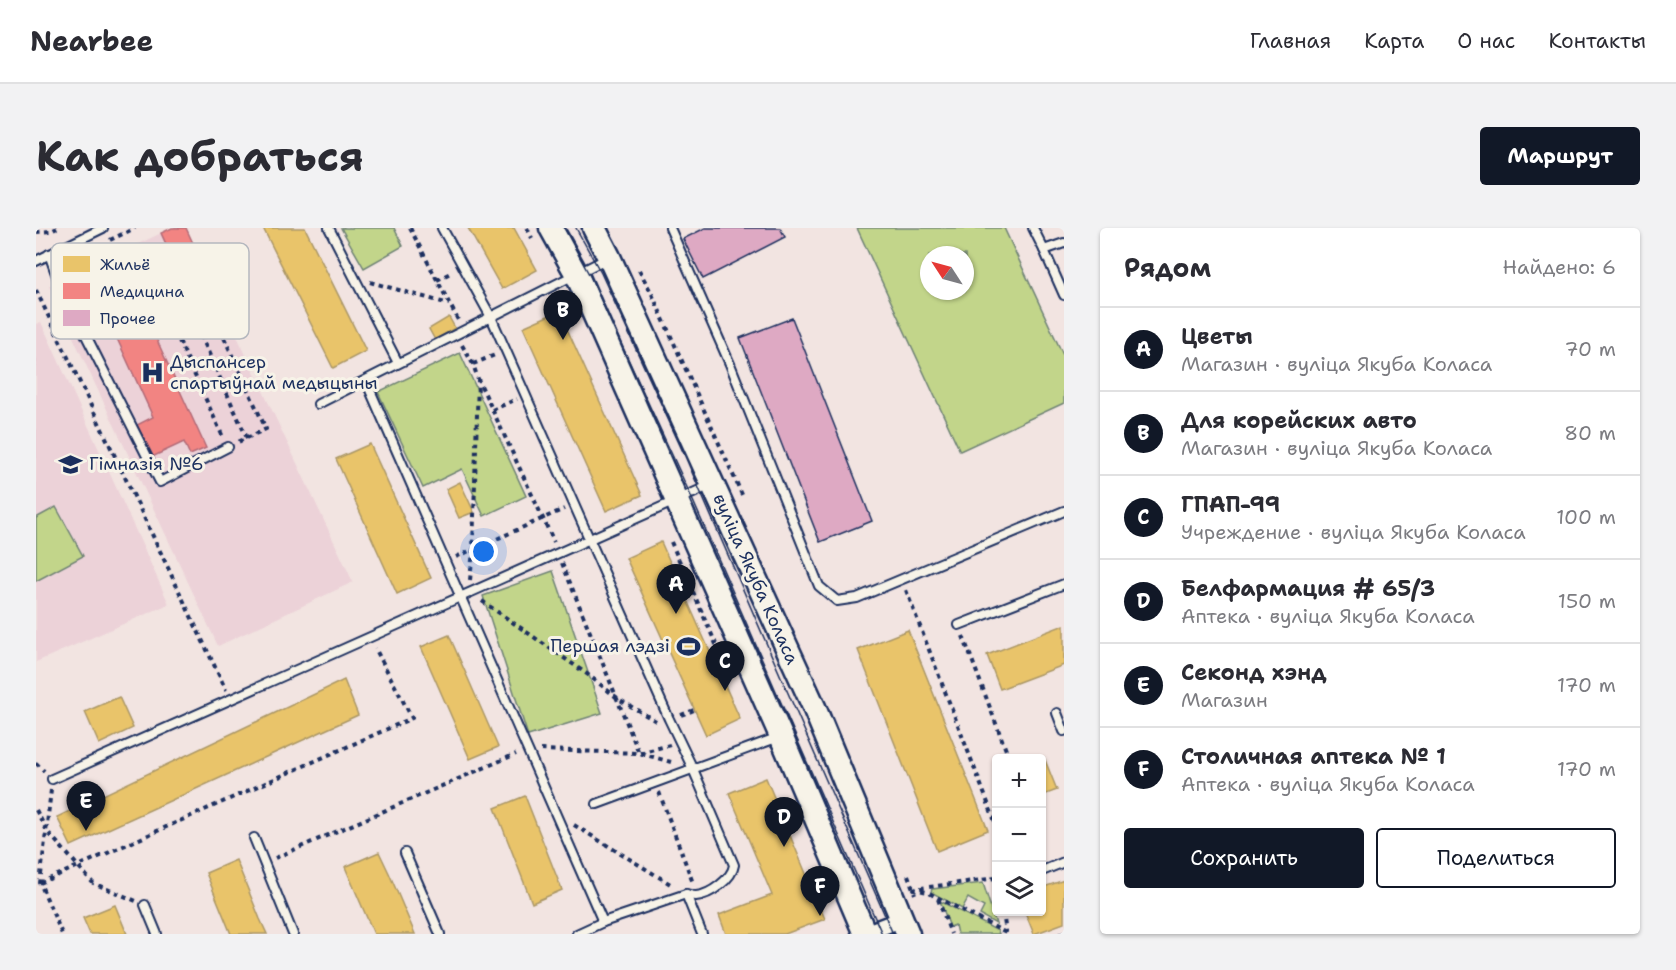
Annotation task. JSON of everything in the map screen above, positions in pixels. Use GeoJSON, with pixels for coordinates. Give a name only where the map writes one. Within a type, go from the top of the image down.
{"type":"FeatureCollection","features":[{"type":"Feature","properties":{"kind":"main road"},"geometry":{"type":"LineString","coordinates":[[551,228],[576,273],[781,736],[864,934]]}},
{"type":"Feature","properties":{"kind":"main road","name":"вуліца Якуба Коласа"},"geometry":{"type":"LineString","coordinates":[[594,228],[814,707],[905,926]]}},
{"type":"Feature","properties":{"kind":"street"},"geometry":{"type":"LineString","coordinates":[[864,934],[905,926]]}},
{"type":"Feature","properties":{"kind":"lane"},"geometry":{"type":"LineString","coordinates":[[72,243],[103,228]]}},
{"type":"Feature","properties":{"kind":"lane"},"geometry":{"type":"LineString","coordinates":[[329,228],[398,363]]}},
{"type":"Feature","properties":{"kind":"lane"},"geometry":{"type":"LineString","coordinates":[[442,228],[491,317],[734,866],[733,873],[725,882],[698,896],[686,894],[603,922],[577,934]]}},
{"type":"Feature","properties":{"kind":"lane"},"geometry":{"type":"LineString","coordinates":[[670,228],[730,364],[819,586],[837,601],[857,598],[1064,511]]}},
{"type":"Feature","properties":{"kind":"lane"},"geometry":{"type":"LineString","coordinates":[[1033,228],[1064,295]]}},
{"type":"Feature","properties":{"kind":"lane"},"geometry":{"type":"LineString","coordinates":[[1044,250],[1064,243]]}},
{"type":"Feature","properties":{"kind":"lane"},"geometry":{"type":"LineString","coordinates":[[36,261],[49,254],[51,260]]}},
{"type":"Feature","properties":{"kind":"lane"},"geometry":{"type":"LineString","coordinates":[[318,404],[609,257]]}},
{"type":"Feature","properties":{"kind":"lane"},"geometry":{"type":"LineString","coordinates":[[88,339],[160,482],[228,447]]}},
{"type":"Feature","properties":{"kind":"lane"},"geometry":{"type":"LineString","coordinates":[[366,381],[603,922]]}},
{"type":"Feature","properties":{"kind":"lane"},"geometry":{"type":"LineString","coordinates":[[52,779],[713,484]]}},
{"type":"Feature","properties":{"kind":"lane"},"geometry":{"type":"LineString","coordinates":[[959,625],[1064,584]]}},
{"type":"Feature","properties":{"kind":"lane"},"geometry":{"type":"LineString","coordinates":[[1057,713],[1064,731]]}},
{"type":"Feature","properties":{"kind":"lane"},"geometry":{"type":"LineString","coordinates":[[597,804],[781,736]]}},
{"type":"Feature","properties":{"kind":"lane"},"geometry":{"type":"LineString","coordinates":[[254,838],[293,934]]}},
{"type":"Feature","properties":{"kind":"lane"},"geometry":{"type":"LineString","coordinates":[[405,853],[440,934]]}},
{"type":"Feature","properties":{"kind":"lane"},"geometry":{"type":"LineString","coordinates":[[1046,869],[1064,862]]}},
{"type":"Feature","properties":{"kind":"lane"},"geometry":{"type":"LineString","coordinates":[[686,894],[702,934]]}},
{"type":"Feature","properties":{"kind":"lane"},"geometry":{"type":"LineString","coordinates":[[145,905],[157,934]]}},
{"type":"Feature","properties":{"kind":"path"},"geometry":{"type":"LineString","coordinates":[[36,232],[51,231],[57,228]]}},
{"type":"Feature","properties":{"kind":"path"},"geometry":{"type":"LineString","coordinates":[[410,228],[463,330]]}},
{"type":"Feature","properties":{"kind":"path"},"geometry":{"type":"LineString","coordinates":[[354,277],[450,304]]}},
{"type":"Feature","properties":{"kind":"path"},"geometry":{"type":"LineString","coordinates":[[36,290],[51,321]]}},
{"type":"Feature","properties":{"kind":"path"},"geometry":{"type":"LineString","coordinates":[[59,339],[231,699]]}},
{"type":"Feature","properties":{"kind":"path"},"geometry":{"type":"LineString","coordinates":[[178,339],[228,447],[266,429],[225,339]]}},
{"type":"Feature","properties":{"kind":"path"},"geometry":{"type":"LineString","coordinates":[[202,339],[247,438]]}},
{"type":"Feature","properties":{"kind":"path"},"geometry":{"type":"LineString","coordinates":[[473,364],[506,350]]}},
{"type":"Feature","properties":{"kind":"path"},"geometry":{"type":"LineString","coordinates":[[492,410],[525,395]]}},
{"type":"Feature","properties":{"kind":"path"},"geometry":{"type":"LineString","coordinates":[[444,561],[574,505]]}},
{"type":"Feature","properties":{"kind":"path"},"geometry":{"type":"LineString","coordinates":[[672,567],[679,563]]}},
{"type":"Feature","properties":{"kind":"path"},"geometry":{"type":"LineString","coordinates":[[902,579],[992,814]]}},
{"type":"Feature","properties":{"kind":"path"},"geometry":{"type":"LineString","coordinates":[[694,616],[702,613]]}},
{"type":"Feature","properties":{"kind":"path"},"geometry":{"type":"LineString","coordinates":[[959,625],[1007,754]]}},
{"type":"Feature","properties":{"kind":"path"},"geometry":{"type":"LineString","coordinates":[[40,884],[412,718],[369,637]]}},
{"type":"Feature","properties":{"kind":"path"},"geometry":{"type":"LineString","coordinates":[[705,641],[713,638]]}},
{"type":"Feature","properties":{"kind":"path"},"geometry":{"type":"LineString","coordinates":[[265,863],[527,749],[639,753],[680,743]]}},
{"type":"Feature","properties":{"kind":"path"},"geometry":{"type":"LineString","coordinates":[[36,763],[52,779],[40,884],[62,934]]}},
{"type":"Feature","properties":{"kind":"path"},"geometry":{"type":"LineString","coordinates":[[656,782],[698,896]]}},
{"type":"Feature","properties":{"kind":"path"},"geometry":{"type":"LineString","coordinates":[[36,810],[47,831],[93,883],[145,905]]}},
{"type":"Feature","properties":{"kind":"path"},"geometry":{"type":"LineString","coordinates":[[555,814],[686,894]]}},
{"type":"Feature","properties":{"kind":"path"},"geometry":{"type":"LineString","coordinates":[[992,879],[914,889],[927,892],[1006,933]]}},
{"type":"Feature","properties":{"kind":"path"},"geometry":{"type":"LineString","coordinates":[[938,898],[951,934]]}},
{"type":"Feature","properties":{"kind":"path"},"geometry":{"type":"LineString","coordinates":[[1004,916],[1006,933]]}},
{"type":"Feature","properties":{"kind":"path"},"geometry":{"type":"LineString","coordinates":[[1060,934],[1064,932]]}},
{"type":"Feature","properties":{"kind":"shaded area"},"geometry":{"type":"Polygon","coordinates":[[[172,228],[186,228],[193,243],[140,243],[172,228]]]}},
{"type":"Feature","properties":{"kind":"shaded area","name":"Гімназія №6"},"geometry":{"type":"Polygon","coordinates":[[[41,322],[169,604],[36,662],[36,324],[41,322]]]}},
{"type":"Feature","properties":{"kind":"shaded area"},"geometry":{"type":"Polygon","coordinates":[[[74,339],[238,339],[353,582],[218,646],[74,339]]]}},
{"type":"Feature","properties":{"kind":"green space"},"geometry":{"type":"Polygon","coordinates":[[[341,228],[394,228],[403,246],[364,268],[341,228]]]}},
{"type":"Feature","properties":{"kind":"green space"},"geometry":{"type":"Polygon","coordinates":[[[857,228],[1004,228],[1064,357],[1064,403],[960,451],[857,228]]]}},
{"type":"Feature","properties":{"kind":"green space"},"geometry":{"type":"Polygon","coordinates":[[[460,353],[526,496],[484,516],[462,469],[423,488],[378,392],[460,353]]]}},
{"type":"Feature","properties":{"kind":"green space"},"geometry":{"type":"Polygon","coordinates":[[[56,507],[83,556],[36,581],[36,518],[56,507]]]}},
{"type":"Feature","properties":{"kind":"green space"},"geometry":{"type":"Polygon","coordinates":[[[553,571],[602,713],[528,736],[483,596],[553,571]]]}},
{"type":"Feature","properties":{"kind":"green space"},"geometry":{"type":"Polygon","coordinates":[[[983,883],[996,924],[980,915],[984,907],[968,898],[962,909],[931,892],[932,889],[983,883]]]}},
{"type":"Feature","properties":{"kind":"green space"},"geometry":{"type":"Polygon","coordinates":[[[940,901],[998,931],[999,934],[957,934],[955,925],[950,927],[940,901]]]}},
{"type":"Feature","properties":{"kind":"building: Жильё"},"geometry":{"type":"Polygon","coordinates":[[[263,228],[305,228],[366,351],[333,368],[263,228]]]}},
{"type":"Feature","properties":{"kind":"building: Жильё"},"geometry":{"type":"Polygon","coordinates":[[[468,228],[514,228],[537,270],[502,289],[468,228]]]}},
{"type":"Feature","properties":{"kind":"building: Жильё"},"geometry":{"type":"Polygon","coordinates":[[[559,311],[642,495],[606,511],[523,327],[559,311]]]}},
{"type":"Feature","properties":{"kind":"building: Жильё"},"geometry":{"type":"Polygon","coordinates":[[[449,317],[455,328],[435,340],[429,329],[449,317]]]}},
{"type":"Feature","properties":{"kind":"building: Жильё"},"geometry":{"type":"Polygon","coordinates":[[[370,444],[431,578],[397,594],[336,459],[370,444]]]}},
{"type":"Feature","properties":{"kind":"building: Жильё"},"geometry":{"type":"Polygon","coordinates":[[[460,482],[474,512],[459,518],[446,489],[460,482]]]}},
{"type":"Feature","properties":{"kind":"building: Жильё"},"geometry":{"type":"Polygon","coordinates":[[[661,542],[740,719],[706,735],[626,558],[661,542]]]}},
{"type":"Feature","properties":{"kind":"building: Жильё"},"geometry":{"type":"Polygon","coordinates":[[[1064,625],[1064,665],[1000,689],[987,655],[1064,625]]]}},
{"type":"Feature","properties":{"kind":"building: Жильё"},"geometry":{"type":"Polygon","coordinates":[[[908,630],[988,830],[937,851],[858,650],[908,630]]]}},
{"type":"Feature","properties":{"kind":"building: Жильё"},"geometry":{"type":"Polygon","coordinates":[[[449,635],[498,747],[470,759],[421,647],[449,635]]]}},
{"type":"Feature","properties":{"kind":"building: Жильё"},"geometry":{"type":"Polygon","coordinates":[[[344,680],[358,715],[71,846],[57,817],[344,680]]]}},
{"type":"Feature","properties":{"kind":"building: Жильё"},"geometry":{"type":"Polygon","coordinates":[[[119,697],[133,728],[99,744],[85,712],[119,697]]]}},
{"type":"Feature","properties":{"kind":"building: Жильё"},"geometry":{"type":"Polygon","coordinates":[[[1046,762],[1057,790],[1046,794],[1046,762]]]}},
{"type":"Feature","properties":{"kind":"building: Жильё"},"geometry":{"type":"Polygon","coordinates":[[[766,778],[825,919],[785,934],[726,934],[719,915],[772,895],[729,793],[766,778]]]}},
{"type":"Feature","properties":{"kind":"building: Жильё"},"geometry":{"type":"Polygon","coordinates":[[[525,796],[562,890],[532,903],[495,808],[525,796]]]}},
{"type":"Feature","properties":{"kind":"building: Жильё"},"geometry":{"type":"Polygon","coordinates":[[[379,852],[415,934],[374,934],[345,867],[379,852]]]}},
{"type":"Feature","properties":{"kind":"building: Жильё"},"geometry":{"type":"Polygon","coordinates":[[[236,860],[267,934],[231,934],[206,873],[236,860]]]}},
{"type":"Feature","properties":{"kind":"building: Жильё"},"geometry":{"type":"Polygon","coordinates":[[[1064,880],[1064,923],[1034,934],[1027,916],[1046,916],[1046,886],[1064,880]]]}},
{"type":"Feature","properties":{"kind":"building: Жильё"},"geometry":{"type":"Polygon","coordinates":[[[115,905],[127,934],[90,934],[83,918],[115,905]]]}},
{"type":"Feature","properties":{"kind":"building: Медицина"},"geometry":{"type":"Polygon","coordinates":[[[172,228],[186,228],[193,243],[166,243],[161,233],[172,228]]]}},
{"type":"Feature","properties":{"kind":"building: Медицина","name":"Дыспансер спартыўнай медыцыны"},"geometry":{"type":"Polygon","coordinates":[[[117,339],[156,339],[206,448],[190,455],[184,442],[152,457],[137,425],[153,417],[117,339]]]}},
{"type":"Feature","properties":{"kind":"building: Прочее"},"geometry":{"type":"Polygon","coordinates":[[[705,228],[780,228],[785,237],[703,279],[683,239],[705,228]]]}},
{"type":"Feature","properties":{"kind":"building: Прочее"},"geometry":{"type":"Polygon","coordinates":[[[792,318],[872,521],[820,542],[740,338],[792,318]]]}},
{"type":"Feature","properties":{"kind":"tram line"},"geometry":{"type":"LineString","coordinates":[[564,228],[590,276],[690,494],[882,934]]}},
{"type":"Feature","properties":{"kind":"tram line"},"geometry":{"type":"LineString","coordinates":[[576,228],[601,273],[684,454],[893,934]]}},
{"type":"Feature","properties":{"kind":"place","name":"Для корейских авто"},"geometry":{"type":"Point","coordinates":[563,340]}},
{"type":"Feature","properties":{"kind":"place","name":"Дыспансер спартыўнай медыцыны"},"geometry":{"type":"Point","coordinates":[152,372]}},
{"type":"Feature","properties":{"kind":"place","name":"Гімназія №6"},"geometry":{"type":"Point","coordinates":[71,464]}},
{"type":"Feature","properties":{"kind":"place","name":"Цветы"},"geometry":{"type":"Point","coordinates":[676,614]}},
{"type":"Feature","properties":{"kind":"place","name":"Першая лэдзі"},"geometry":{"type":"Point","coordinates":[688,646]}},
{"type":"Feature","properties":{"kind":"place","name":"ГПАП-99"},"geometry":{"type":"Point","coordinates":[725,691]}},
{"type":"Feature","properties":{"kind":"place","name":"Секонд хэнд"},"geometry":{"type":"Point","coordinates":[86,831]}},
{"type":"Feature","properties":{"kind":"place","name":"Белфармация # 65/3"},"geometry":{"type":"Point","coordinates":[784,847]}},
{"type":"Feature","properties":{"kind":"place","name":"Столичная аптека № 1"},"geometry":{"type":"Point","coordinates":[820,916]}}]}
